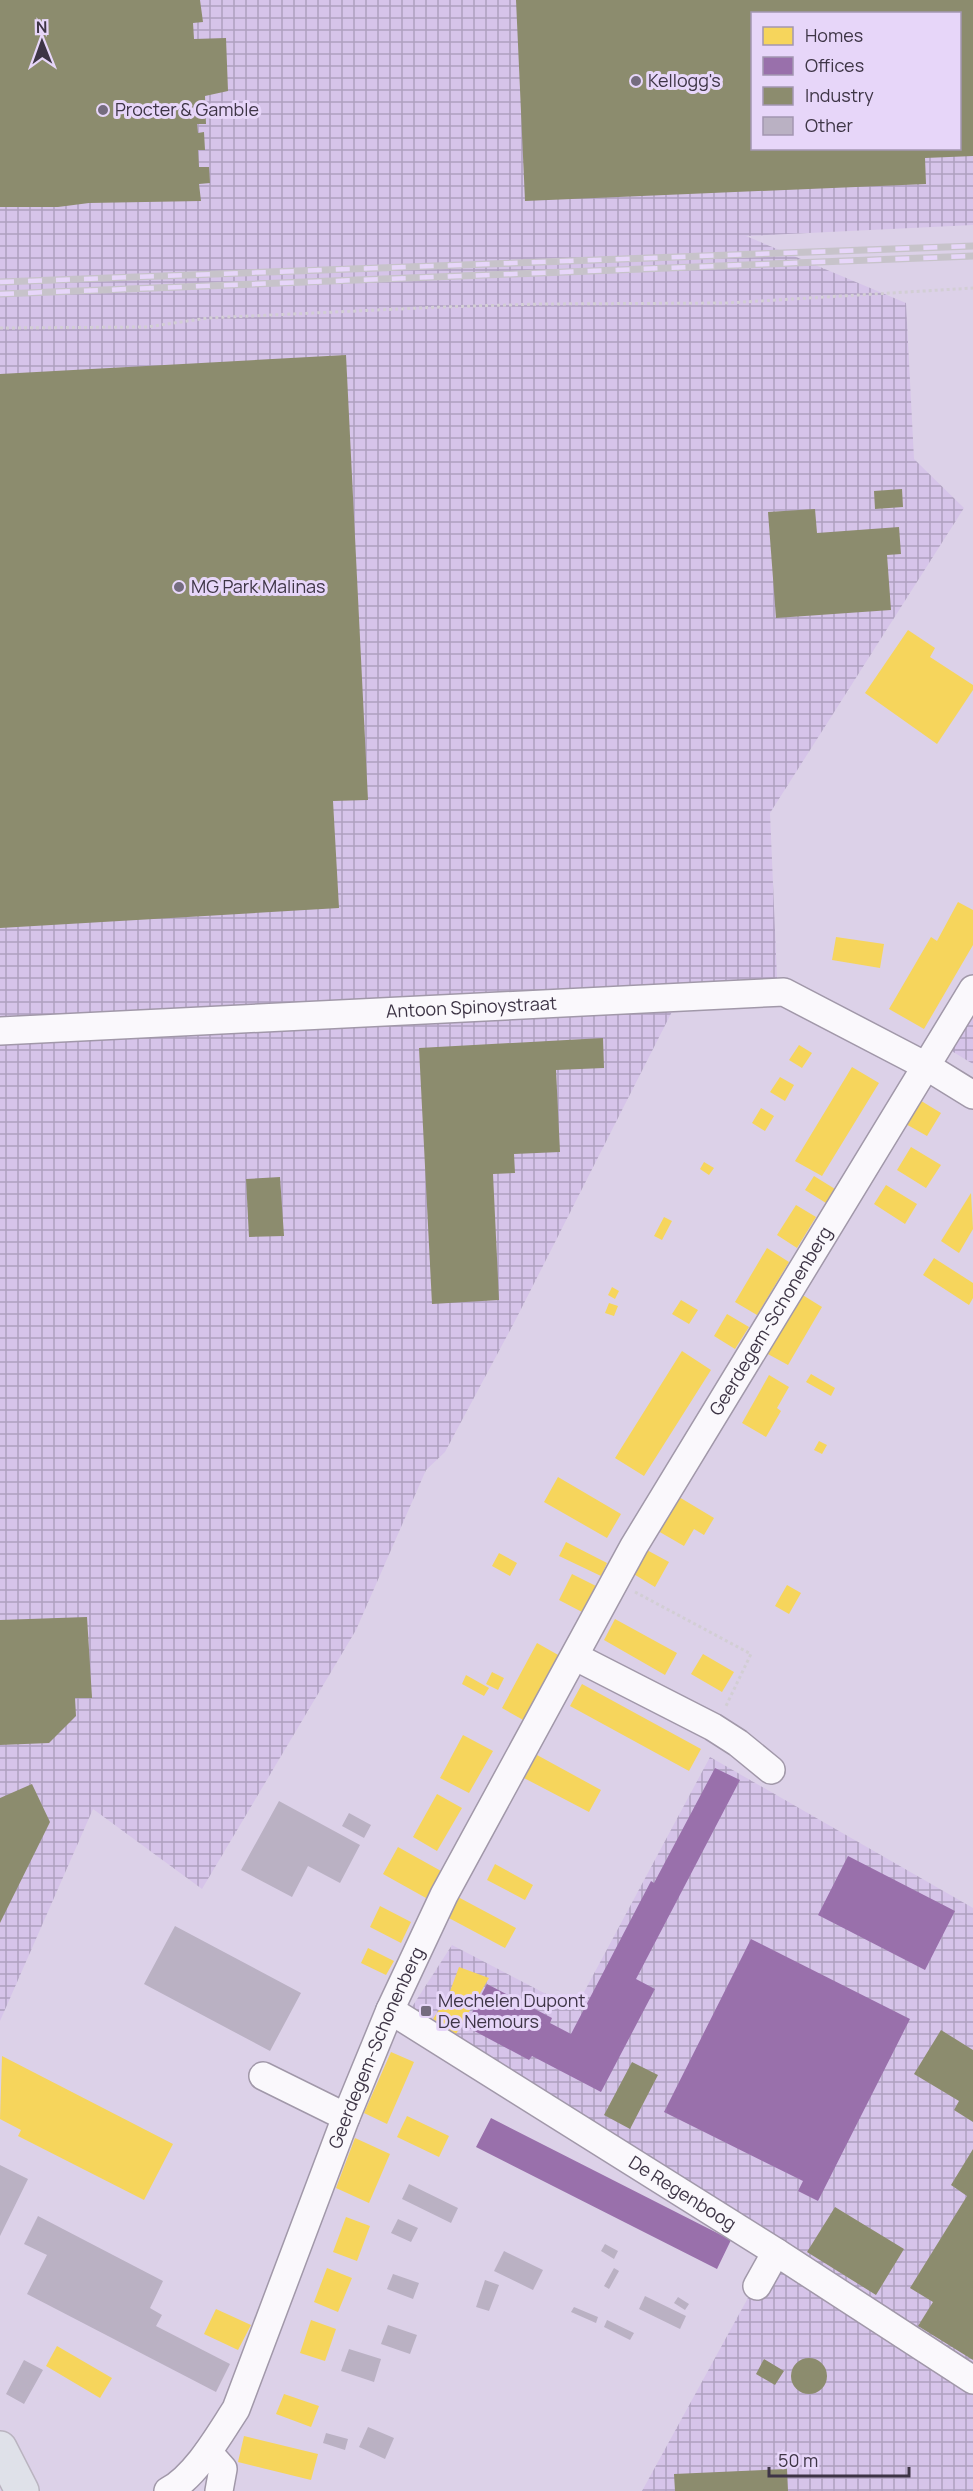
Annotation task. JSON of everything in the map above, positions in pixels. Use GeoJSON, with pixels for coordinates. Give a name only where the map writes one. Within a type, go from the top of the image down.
{"type":"FeatureCollection","features":[{"type":"Feature","properties":{"kind":"main road"},"geometry":{"type":"LineString","coordinates":[[0,2448],[22,2491]]}},
{"type":"Feature","properties":{"kind":"street","name":"Geerdegem-Schonenberg"},"geometry":{"type":"LineString","coordinates":[[168,2491],[176,2487],[208,2452],[236,2409],[346,2117],[390,2010],[444,1895],[576,1657],[634,1546],[973,988]]}},
{"type":"Feature","properties":{"kind":"street","name":"Antoon Spinoystraat"},"geometry":{"type":"LineString","coordinates":[[0,1031],[784,992],[926,1066],[973,1095]]}},
{"type":"Feature","properties":{"kind":"street"},"geometry":{"type":"LineString","coordinates":[[576,1657],[713,1727],[738,1743],[771,1770]]}},
{"type":"Feature","properties":{"kind":"street","name":"De Regenboog"},"geometry":{"type":"LineString","coordinates":[[390,2010],[776,2252],[883,2307],[973,2380]]}},
{"type":"Feature","properties":{"kind":"street"},"geometry":{"type":"LineString","coordinates":[[263,2076],[346,2117]]}},
{"type":"Feature","properties":{"kind":"street"},"geometry":{"type":"LineString","coordinates":[[757,2286],[776,2252]]}},
{"type":"Feature","properties":{"kind":"street"},"geometry":{"type":"LineString","coordinates":[[208,2452],[223,2469],[219,2491]]}},
{"type":"Feature","properties":{"kind":"path"},"geometry":{"type":"LineString","coordinates":[[0,328],[147,327],[208,318],[542,304],[727,303],[973,288]]}},
{"type":"Feature","properties":{"kind":"path"},"geometry":{"type":"LineString","coordinates":[[631,1590],[751,1654],[713,1727]]}},
{"type":"Feature","properties":{"kind":"shaded area"},"geometry":{"type":"Polygon","coordinates":[[[0,0],[973,0],[973,225],[746,236],[906,303],[914,459],[964,508],[770,813],[777,978],[684,988],[515,1321],[445,1452],[426,1470],[356,1630],[202,1889],[93,1809],[0,2021],[0,0]]]}},
{"type":"Feature","properties":{"kind":"shaded area"},"geometry":{"type":"Polygon","coordinates":[[[973,1014],[973,1064],[950,1050],[973,1014]]]}},
{"type":"Feature","properties":{"kind":"shaded area"},"geometry":{"type":"Polygon","coordinates":[[[710,1757],[973,1908],[973,2491],[642,2491],[777,2245],[399,2027],[452,1945],[575,2009],[710,1757]]]}},
{"type":"Feature","properties":{"kind":"building: Homes"},"geometry":{"type":"Polygon","coordinates":[[[908,630],[935,648],[930,657],[973,685],[973,690],[937,744],[865,693],[908,630]]]}},
{"type":"Feature","properties":{"kind":"building: Homes"},"geometry":{"type":"Polygon","coordinates":[[[958,902],[973,910],[973,945],[924,1029],[889,1009],[931,937],[937,941],[958,902]]]}},
{"type":"Feature","properties":{"kind":"building: Homes"},"geometry":{"type":"Polygon","coordinates":[[[836,937],[884,944],[880,968],[832,960],[836,937]]]}},
{"type":"Feature","properties":{"kind":"building: Homes"},"geometry":{"type":"Polygon","coordinates":[[[799,1045],[812,1053],[802,1068],[789,1060],[799,1045]]]}},
{"type":"Feature","properties":{"kind":"building: Homes"},"geometry":{"type":"Polygon","coordinates":[[[852,1067],[879,1083],[822,1176],[795,1161],[852,1067]]]}},
{"type":"Feature","properties":{"kind":"building: Homes"},"geometry":{"type":"Polygon","coordinates":[[[780,1077],[794,1085],[785,1101],[770,1092],[780,1077]]]}},
{"type":"Feature","properties":{"kind":"building: Homes"},"geometry":{"type":"Polygon","coordinates":[[[918,1099],[941,1113],[927,1136],[904,1123],[918,1099]]]}},
{"type":"Feature","properties":{"kind":"building: Homes"},"geometry":{"type":"Polygon","coordinates":[[[761,1108],[774,1116],[765,1131],[752,1123],[761,1108]]]}},
{"type":"Feature","properties":{"kind":"building: Homes"},"geometry":{"type":"Polygon","coordinates":[[[911,1147],[941,1165],[926,1188],[897,1170],[911,1147]]]}},
{"type":"Feature","properties":{"kind":"building: Homes"},"geometry":{"type":"Polygon","coordinates":[[[704,1162],[714,1168],[709,1175],[700,1169],[704,1162]]]}},
{"type":"Feature","properties":{"kind":"building: Homes"},"geometry":{"type":"Polygon","coordinates":[[[814,1176],[835,1189],[826,1203],[805,1190],[814,1176]]]}},
{"type":"Feature","properties":{"kind":"building: Homes"},"geometry":{"type":"Polygon","coordinates":[[[886,1185],[917,1204],[905,1224],[874,1204],[886,1185]]]}},
{"type":"Feature","properties":{"kind":"building: Homes"},"geometry":{"type":"Polygon","coordinates":[[[971,1193],[973,1229],[959,1253],[941,1241],[971,1193]]]}},
{"type":"Feature","properties":{"kind":"building: Homes"},"geometry":{"type":"Polygon","coordinates":[[[796,1205],[816,1217],[797,1248],[777,1235],[796,1205]]]}},
{"type":"Feature","properties":{"kind":"building: Homes"},"geometry":{"type":"Polygon","coordinates":[[[664,1217],[672,1221],[662,1240],[654,1236],[664,1217]]]}},
{"type":"Feature","properties":{"kind":"building: Homes"},"geometry":{"type":"Polygon","coordinates":[[[767,1248],[789,1262],[757,1315],[735,1302],[767,1248]]]}},
{"type":"Feature","properties":{"kind":"building: Homes"},"geometry":{"type":"Polygon","coordinates":[[[934,1258],[973,1283],[973,1298],[969,1305],[923,1275],[934,1258]]]}},
{"type":"Feature","properties":{"kind":"building: Homes"},"geometry":{"type":"Polygon","coordinates":[[[612,1287],[619,1291],[615,1299],[608,1295],[612,1287]]]}},
{"type":"Feature","properties":{"kind":"building: Homes"},"geometry":{"type":"Polygon","coordinates":[[[801,1294],[822,1307],[788,1365],[766,1353],[801,1294]]]}},
{"type":"Feature","properties":{"kind":"building: Homes"},"geometry":{"type":"Polygon","coordinates":[[[681,1300],[698,1310],[689,1324],[672,1314],[681,1300]]]}},
{"type":"Feature","properties":{"kind":"building: Homes"},"geometry":{"type":"Polygon","coordinates":[[[609,1303],[618,1306],[614,1316],[605,1313],[609,1303]]]}},
{"type":"Feature","properties":{"kind":"building: Homes"},"geometry":{"type":"Polygon","coordinates":[[[727,1314],[749,1327],[735,1349],[714,1336],[727,1314]]]}},
{"type":"Feature","properties":{"kind":"building: Homes"},"geometry":{"type":"Polygon","coordinates":[[[682,1351],[711,1370],[644,1476],[615,1458],[682,1351]]]}},
{"type":"Feature","properties":{"kind":"building: Homes"},"geometry":{"type":"Polygon","coordinates":[[[811,1374],[835,1388],[831,1396],[806,1382],[811,1374]]]}},
{"type":"Feature","properties":{"kind":"building: Homes"},"geometry":{"type":"Polygon","coordinates":[[[769,1375],[789,1387],[777,1408],[781,1411],[766,1437],[742,1423],[769,1375]]]}},
{"type":"Feature","properties":{"kind":"building: Homes"},"geometry":{"type":"Polygon","coordinates":[[[819,1441],[827,1445],[822,1454],[814,1450],[819,1441]]]}},
{"type":"Feature","properties":{"kind":"building: Homes"},"geometry":{"type":"Polygon","coordinates":[[[558,1477],[621,1514],[607,1538],[544,1502],[558,1477]]]}},
{"type":"Feature","properties":{"kind":"building: Homes"},"geometry":{"type":"Polygon","coordinates":[[[679,1497],[714,1518],[704,1535],[694,1529],[684,1546],[658,1531],[679,1497]]]}},
{"type":"Feature","properties":{"kind":"building: Homes"},"geometry":{"type":"Polygon","coordinates":[[[566,1542],[607,1563],[601,1576],[559,1556],[566,1542]]]}},
{"type":"Feature","properties":{"kind":"building: Homes"},"geometry":{"type":"Polygon","coordinates":[[[645,1549],[669,1562],[655,1587],[632,1573],[645,1549]]]}},
{"type":"Feature","properties":{"kind":"building: Homes"},"geometry":{"type":"Polygon","coordinates":[[[499,1553],[517,1563],[510,1576],[492,1566],[499,1553]]]}},
{"type":"Feature","properties":{"kind":"building: Homes"},"geometry":{"type":"Polygon","coordinates":[[[572,1574],[596,1586],[582,1612],[559,1600],[572,1574]]]}},
{"type":"Feature","properties":{"kind":"building: Homes"},"geometry":{"type":"Polygon","coordinates":[[[787,1585],[801,1593],[789,1614],[775,1606],[787,1585]]]}},
{"type":"Feature","properties":{"kind":"building: Homes"},"geometry":{"type":"Polygon","coordinates":[[[615,1619],[677,1653],[665,1675],[604,1640],[615,1619]]]}},
{"type":"Feature","properties":{"kind":"building: Homes"},"geometry":{"type":"Polygon","coordinates":[[[537,1643],[560,1656],[525,1721],[502,1708],[537,1643]]]}},
{"type":"Feature","properties":{"kind":"building: Homes"},"geometry":{"type":"Polygon","coordinates":[[[703,1654],[734,1672],[722,1692],[691,1674],[703,1654]]]}},
{"type":"Feature","properties":{"kind":"building: Homes"},"geometry":{"type":"Polygon","coordinates":[[[492,1672],[504,1678],[498,1690],[486,1684],[492,1672]]]}},
{"type":"Feature","properties":{"kind":"building: Homes"},"geometry":{"type":"Polygon","coordinates":[[[466,1675],[489,1688],[484,1696],[462,1684],[466,1675]]]}},
{"type":"Feature","properties":{"kind":"building: Homes"},"geometry":{"type":"Polygon","coordinates":[[[582,1684],[701,1749],[689,1771],[570,1706],[582,1684]]]}},
{"type":"Feature","properties":{"kind":"building: Homes"},"geometry":{"type":"Polygon","coordinates":[[[463,1735],[493,1751],[469,1793],[440,1778],[463,1735]]]}},
{"type":"Feature","properties":{"kind":"building: Homes"},"geometry":{"type":"Polygon","coordinates":[[[537,1755],[601,1790],[589,1812],[524,1778],[537,1755]]]}},
{"type":"Feature","properties":{"kind":"building: Homes"},"geometry":{"type":"Polygon","coordinates":[[[437,1794],[462,1808],[437,1851],[413,1837],[437,1794]]]}},
{"type":"Feature","properties":{"kind":"building: Homes"},"geometry":{"type":"Polygon","coordinates":[[[398,1847],[441,1871],[426,1898],[383,1874],[398,1847]]]}},
{"type":"Feature","properties":{"kind":"building: Homes"},"geometry":{"type":"Polygon","coordinates":[[[495,1864],[533,1885],[525,1900],[487,1880],[495,1864]]]}},
{"type":"Feature","properties":{"kind":"building: Homes"},"geometry":{"type":"Polygon","coordinates":[[[458,1897],[516,1928],[505,1948],[447,1917],[458,1897]]]}},
{"type":"Feature","properties":{"kind":"building: Homes"},"geometry":{"type":"Polygon","coordinates":[[[380,1906],[411,1922],[401,1943],[370,1927],[380,1906]]]}},
{"type":"Feature","properties":{"kind":"building: Homes"},"geometry":{"type":"Polygon","coordinates":[[[368,1948],[394,1961],[386,1975],[361,1963],[368,1948]]]}},
{"type":"Feature","properties":{"kind":"building: Homes"},"geometry":{"type":"Polygon","coordinates":[[[459,1967],[489,1978],[456,2034],[433,2019],[449,1994],[459,1967]]]}},
{"type":"Feature","properties":{"kind":"building: Homes"},"geometry":{"type":"Polygon","coordinates":[[[391,2052],[414,2062],[387,2124],[364,2113],[391,2052]]]}},
{"type":"Feature","properties":{"kind":"building: Homes"},"geometry":{"type":"Polygon","coordinates":[[[2,2056],[173,2144],[144,2200],[18,2136],[21,2130],[0,2119],[2,2056]]]}},
{"type":"Feature","properties":{"kind":"building: Homes"},"geometry":{"type":"Polygon","coordinates":[[[407,2116],[449,2136],[439,2157],[397,2137],[407,2116]]]}},
{"type":"Feature","properties":{"kind":"building: Homes"},"geometry":{"type":"Polygon","coordinates":[[[355,2138],[390,2154],[369,2203],[336,2188],[355,2138]]]}},
{"type":"Feature","properties":{"kind":"building: Homes"},"geometry":{"type":"Polygon","coordinates":[[[346,2217],[370,2226],[357,2261],[333,2252],[346,2217]]]}},
{"type":"Feature","properties":{"kind":"building: Homes"},"geometry":{"type":"Polygon","coordinates":[[[327,2268],[352,2278],[338,2312],[314,2302],[327,2268]]]}},
{"type":"Feature","properties":{"kind":"building: Homes"},"geometry":{"type":"Polygon","coordinates":[[[216,2309],[251,2325],[238,2350],[204,2334],[216,2309]]]}},
{"type":"Feature","properties":{"kind":"building: Homes"},"geometry":{"type":"Polygon","coordinates":[[[311,2320],[336,2329],[325,2361],[300,2353],[311,2320]]]}},
{"type":"Feature","properties":{"kind":"building: Homes"},"geometry":{"type":"Polygon","coordinates":[[[57,2346],[112,2378],[100,2398],[46,2366],[57,2346]]]}},
{"type":"Feature","properties":{"kind":"building: Homes"},"geometry":{"type":"Polygon","coordinates":[[[284,2394],[319,2406],[311,2427],[276,2414],[284,2394]]]}},
{"type":"Feature","properties":{"kind":"building: Homes"},"geometry":{"type":"Polygon","coordinates":[[[244,2436],[318,2454],[311,2480],[238,2462],[244,2436]]]}},
{"type":"Feature","properties":{"kind":"building: Offices"},"geometry":{"type":"Polygon","coordinates":[[[715,1768],[740,1780],[636,1979],[655,1989],[601,2092],[532,2056],[529,2060],[465,2026],[487,1984],[552,2018],[550,2023],[571,2034],[651,1881],[654,1883],[715,1768]]]}},
{"type":"Feature","properties":{"kind":"building: Offices"},"geometry":{"type":"Polygon","coordinates":[[[848,1856],[955,1911],[925,1970],[818,1915],[848,1856]]]}},
{"type":"Feature","properties":{"kind":"building: Offices"},"geometry":{"type":"Polygon","coordinates":[[[751,1939],[910,2019],[818,2201],[798,2191],[803,2181],[664,2112],[751,1939]]]}},
{"type":"Feature","properties":{"kind":"building: Offices"},"geometry":{"type":"Polygon","coordinates":[[[491,2118],[731,2240],[717,2269],[476,2147],[491,2118]]]}},
{"type":"Feature","properties":{"kind":"building: Industry","name":"Procter & Gamble"},"geometry":{"type":"Polygon","coordinates":[[[0,0],[200,0],[203,22],[193,23],[194,39],[226,38],[228,91],[205,96],[206,124],[197,124],[198,133],[204,132],[205,150],[198,150],[199,167],[209,167],[210,183],[199,184],[201,201],[0,207],[0,0]]]}},
{"type":"Feature","properties":{"kind":"building: Industry","name":"Kellogg's"},"geometry":{"type":"Polygon","coordinates":[[[516,0],[973,0],[973,156],[925,158],[926,184],[525,201],[516,0]]]}},
{"type":"Feature","properties":{"kind":"building: Industry","name":"MG Park Malinas"},"geometry":{"type":"Polygon","coordinates":[[[346,355],[368,800],[333,801],[339,908],[0,928],[0,374],[346,355]]]}},
{"type":"Feature","properties":{"kind":"building: Industry"},"geometry":{"type":"Polygon","coordinates":[[[902,489],[903,507],[875,509],[874,491],[902,489]]]}},
{"type":"Feature","properties":{"kind":"building: Industry"},"geometry":{"type":"Polygon","coordinates":[[[815,509],[817,533],[899,527],[901,554],[887,555],[891,610],[776,618],[768,512],[815,509]]]}},
{"type":"Feature","properties":{"kind":"building: Industry"},"geometry":{"type":"Polygon","coordinates":[[[603,1038],[604,1068],[556,1070],[560,1152],[514,1154],[515,1173],[493,1174],[499,1300],[432,1304],[419,1048],[603,1038]]]}},
{"type":"Feature","properties":{"kind":"building: Industry"},"geometry":{"type":"Polygon","coordinates":[[[280,1177],[284,1236],[249,1237],[246,1179],[280,1177]]]}},
{"type":"Feature","properties":{"kind":"building: Industry"},"geometry":{"type":"Polygon","coordinates":[[[87,1617],[92,1698],[75,1698],[76,1716],[49,1743],[0,1745],[0,1620],[87,1617]]]}},
{"type":"Feature","properties":{"kind":"building: Industry"},"geometry":{"type":"Polygon","coordinates":[[[32,1784],[50,1822],[0,1923],[0,1798],[32,1784]]]}},
{"type":"Feature","properties":{"kind":"building: Industry"},"geometry":{"type":"Polygon","coordinates":[[[941,2030],[973,2050],[973,2122],[954,2110],[959,2101],[914,2074],[941,2030]]]}},
{"type":"Feature","properties":{"kind":"building: Industry"},"geometry":{"type":"Polygon","coordinates":[[[632,2062],[658,2075],[630,2129],[604,2115],[632,2062]]]}},
{"type":"Feature","properties":{"kind":"building: Industry"},"geometry":{"type":"Polygon","coordinates":[[[973,2149],[973,2360],[918,2326],[933,2302],[910,2288],[967,2196],[951,2185],[973,2149]]]}},
{"type":"Feature","properties":{"kind":"building: Industry"},"geometry":{"type":"Polygon","coordinates":[[[835,2207],[904,2249],[876,2295],[807,2252],[835,2207]]]}},
{"type":"Feature","properties":{"kind":"building: Industry"},"geometry":{"type":"Polygon","coordinates":[[[809,2358],[822,2363],[827,2376],[822,2389],[809,2394],[796,2389],[791,2376],[796,2363],[809,2358]]]}},
{"type":"Feature","properties":{"kind":"building: Industry"},"geometry":{"type":"Polygon","coordinates":[[[764,2359],[784,2371],[775,2385],[756,2374],[764,2359]]]}},
{"type":"Feature","properties":{"kind":"building: Industry"},"geometry":{"type":"Polygon","coordinates":[[[787,2469],[788,2491],[675,2491],[674,2474],[787,2469]]]}},
{"type":"Feature","properties":{"kind":"building: Other"},"geometry":{"type":"Polygon","coordinates":[[[279,1801],[360,1845],[340,1883],[308,1866],[292,1897],[241,1870],[279,1801]]]}},
{"type":"Feature","properties":{"kind":"building: Other"},"geometry":{"type":"Polygon","coordinates":[[[349,1813],[371,1825],[364,1838],[342,1826],[349,1813]]]}},
{"type":"Feature","properties":{"kind":"building: Other"},"geometry":{"type":"Polygon","coordinates":[[[175,1926],[301,1993],[270,2051],[144,1984],[175,1926]]]}},
{"type":"Feature","properties":{"kind":"building: Other"},"geometry":{"type":"Polygon","coordinates":[[[0,2165],[28,2179],[0,2236],[0,2165]]]}},
{"type":"Feature","properties":{"kind":"building: Other"},"geometry":{"type":"Polygon","coordinates":[[[409,2184],[458,2208],[451,2223],[402,2199],[409,2184]]]}},
{"type":"Feature","properties":{"kind":"building: Other"},"geometry":{"type":"Polygon","coordinates":[[[38,2216],[163,2281],[150,2308],[162,2315],[156,2326],[230,2364],[216,2392],[27,2294],[47,2255],[24,2244],[38,2216]]]}},
{"type":"Feature","properties":{"kind":"building: Other"},"geometry":{"type":"Polygon","coordinates":[[[398,2219],[418,2228],[411,2242],[391,2233],[398,2219]]]}},
{"type":"Feature","properties":{"kind":"building: Other"},"geometry":{"type":"Polygon","coordinates":[[[605,2244],[618,2251],[614,2259],[601,2251],[605,2244]]]}},
{"type":"Feature","properties":{"kind":"building: Other"},"geometry":{"type":"Polygon","coordinates":[[[504,2251],[543,2270],[533,2290],[494,2271],[504,2251]]]}},
{"type":"Feature","properties":{"kind":"building: Other"},"geometry":{"type":"Polygon","coordinates":[[[614,2268],[619,2271],[609,2289],[604,2286],[614,2268]]]}},
{"type":"Feature","properties":{"kind":"building: Other"},"geometry":{"type":"Polygon","coordinates":[[[393,2274],[419,2283],[413,2299],[387,2289],[393,2274]]]}},
{"type":"Feature","properties":{"kind":"building: Other"},"geometry":{"type":"Polygon","coordinates":[[[485,2280],[499,2285],[489,2311],[476,2307],[485,2280]]]}},
{"type":"Feature","properties":{"kind":"building: Other"},"geometry":{"type":"Polygon","coordinates":[[[645,2296],[686,2316],[680,2329],[639,2309],[645,2296]]]}},
{"type":"Feature","properties":{"kind":"building: Other"},"geometry":{"type":"Polygon","coordinates":[[[678,2297],[689,2304],[685,2310],[674,2303],[678,2297]]]}},
{"type":"Feature","properties":{"kind":"building: Other"},"geometry":{"type":"Polygon","coordinates":[[[574,2307],[598,2317],[596,2323],[571,2312],[574,2307]]]}},
{"type":"Feature","properties":{"kind":"building: Other"},"geometry":{"type":"Polygon","coordinates":[[[607,2320],[634,2333],[630,2340],[604,2327],[607,2320]]]}},
{"type":"Feature","properties":{"kind":"building: Other"},"geometry":{"type":"Polygon","coordinates":[[[388,2325],[417,2335],[410,2354],[381,2344],[388,2325]]]}},
{"type":"Feature","properties":{"kind":"building: Other"},"geometry":{"type":"Polygon","coordinates":[[[349,2349],[381,2359],[374,2382],[341,2371],[349,2349]]]}},
{"type":"Feature","properties":{"kind":"building: Other"},"geometry":{"type":"Polygon","coordinates":[[[24,2360],[43,2370],[24,2404],[6,2394],[24,2360]]]}},
{"type":"Feature","properties":{"kind":"building: Other"},"geometry":{"type":"Polygon","coordinates":[[[368,2427],[394,2438],[385,2459],[359,2447],[368,2427]]]}},
{"type":"Feature","properties":{"kind":"building: Other"},"geometry":{"type":"Polygon","coordinates":[[[326,2433],[348,2439],[345,2450],[323,2443],[326,2433]]]}},
{"type":"Feature","properties":{"kind":"railway"},"geometry":{"type":"LineString","coordinates":[[0,282],[973,246]]}},
{"type":"Feature","properties":{"kind":"railway"},"geometry":{"type":"LineString","coordinates":[[0,294],[973,256]]}},
{"type":"Feature","properties":{"kind":"place","name":"Kellogg's"},"geometry":{"type":"Point","coordinates":[636,81]}},
{"type":"Feature","properties":{"kind":"place","name":"Procter & Gamble"},"geometry":{"type":"Point","coordinates":[103,110]}},
{"type":"Feature","properties":{"kind":"place","name":"MG Park Malinas"},"geometry":{"type":"Point","coordinates":[179,587]}},
{"type":"Feature","properties":{"kind":"place","name":"Mechelen Dupont De Nemours"},"geometry":{"type":"Point","coordinates":[426,2011]}}]}
